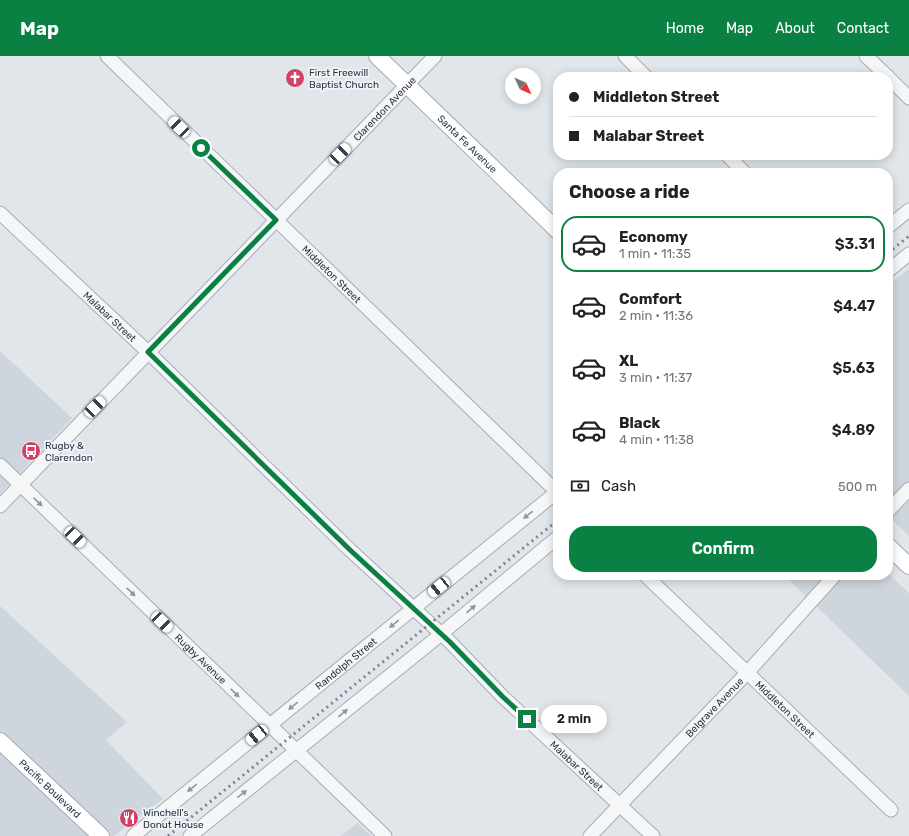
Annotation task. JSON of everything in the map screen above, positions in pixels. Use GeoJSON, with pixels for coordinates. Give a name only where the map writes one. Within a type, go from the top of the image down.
{"type":"FeatureCollection","features":[{"type":"Feature","properties":{"kind":"main road","name":"Santa Fe Avenue"},"geometry":{"type":"LineString","coordinates":[[377,56],[553,226]]}},
{"type":"Feature","properties":{"kind":"main road"},"geometry":{"type":"LineString","coordinates":[[893,551],[909,566]]}},
{"type":"Feature","properties":{"kind":"main road","name":"Pacific Boulevard"},"geometry":{"type":"LineString","coordinates":[[0,741],[101,836]]}},
{"type":"Feature","properties":{"kind":"street","name":"Middleton Street"},"geometry":{"type":"LineString","coordinates":[[106,56],[553,486]]}},
{"type":"Feature","properties":{"kind":"street","name":"Clarendon Avenue"},"geometry":{"type":"LineString","coordinates":[[0,506],[435,56]]}},
{"type":"Feature","properties":{"kind":"street"},"geometry":{"type":"LineString","coordinates":[[624,56],[641,72]]}},
{"type":"Feature","properties":{"kind":"street"},"geometry":{"type":"LineString","coordinates":[[866,56],[883,72]]}},
{"type":"Feature","properties":{"kind":"street"},"geometry":{"type":"LineString","coordinates":[[893,82],[909,98]]}},
{"type":"Feature","properties":{"kind":"street"},"geometry":{"type":"LineString","coordinates":[[732,160],[740,168]]}},
{"type":"Feature","properties":{"kind":"street"},"geometry":{"type":"LineString","coordinates":[[893,223],[909,210]]}},
{"type":"Feature","properties":{"kind":"street","name":"Malabar Street"},"geometry":{"type":"LineString","coordinates":[[0,213],[148,352],[349,549],[441,634],[503,697],[653,836]]}},
{"type":"Feature","properties":{"kind":"street"},"geometry":{"type":"LineString","coordinates":[[893,267],[909,254]]}},
{"type":"Feature","properties":{"kind":"street","name":"Rugby Avenue"},"geometry":{"type":"LineString","coordinates":[[0,465],[269,726],[385,836]]}},
{"type":"Feature","properties":{"kind":"street"},"geometry":{"type":"LineString","coordinates":[[893,506],[909,489]]}},
{"type":"Feature","properties":{"kind":"street","name":"Randolph Street"},"geometry":{"type":"LineString","coordinates":[[133,836],[553,495]]}},
{"type":"Feature","properties":{"kind":"street"},"geometry":{"type":"LineString","coordinates":[[190,836],[441,634],[553,541]]}},
{"type":"Feature","properties":{"kind":"street","name":"Middleton Street"},"geometry":{"type":"LineString","coordinates":[[650,580],[891,810]]}},
{"type":"Feature","properties":{"kind":"street","name":"Belgrave Avenue"},"geometry":{"type":"LineString","coordinates":[[590,836],[747,673],[831,580]]}},
{"type":"Feature","properties":{"kind":"shaded area"},"geometry":{"type":"Polygon","coordinates":[[[909,269],[909,536],[893,521],[893,282],[909,269]]]}},
{"type":"Feature","properties":{"kind":"shaded area"},"geometry":{"type":"Polygon","coordinates":[[[0,351],[72,418],[0,494],[0,351]]]}},
{"type":"Feature","properties":{"kind":"shaded area"},"geometry":{"type":"Polygon","coordinates":[[[893,578],[909,593],[909,696],[789,580],[893,580],[893,578]]]}},
{"type":"Feature","properties":{"kind":"shaded area"},"geometry":{"type":"Polygon","coordinates":[[[0,606],[127,722],[106,740],[163,799],[114,836],[0,836],[0,606]]]}},
{"type":"Feature","properties":{"kind":"shaded area"},"geometry":{"type":"Polygon","coordinates":[[[358,823],[371,836],[341,836],[358,823]]]}},
{"type":"Feature","properties":{"kind":"railway"},"geometry":{"type":"LineString","coordinates":[[893,249],[909,236]]}},
{"type":"Feature","properties":{"kind":"railway"},"geometry":{"type":"LineString","coordinates":[[168,836],[553,524]]}},
{"type":"Feature","properties":{"kind":"place","name":"First Freewill Baptist Church"},"geometry":{"type":"Point","coordinates":[295,78]}},
{"type":"Feature","properties":{"kind":"place","name":"Rugby & Clarendon"},"geometry":{"type":"Point","coordinates":[31,451]}},
{"type":"Feature","properties":{"kind":"place","name":"Winchell's Donut House"},"geometry":{"type":"Point","coordinates":[129,818]}},
{"type":"Feature","properties":{"kind":"route"},"geometry":{"type":"LineString","coordinates":[[201,148],[276,220],[148,352],[349,549],[404,598],[450,642],[503,697],[527,719]]}}]}
